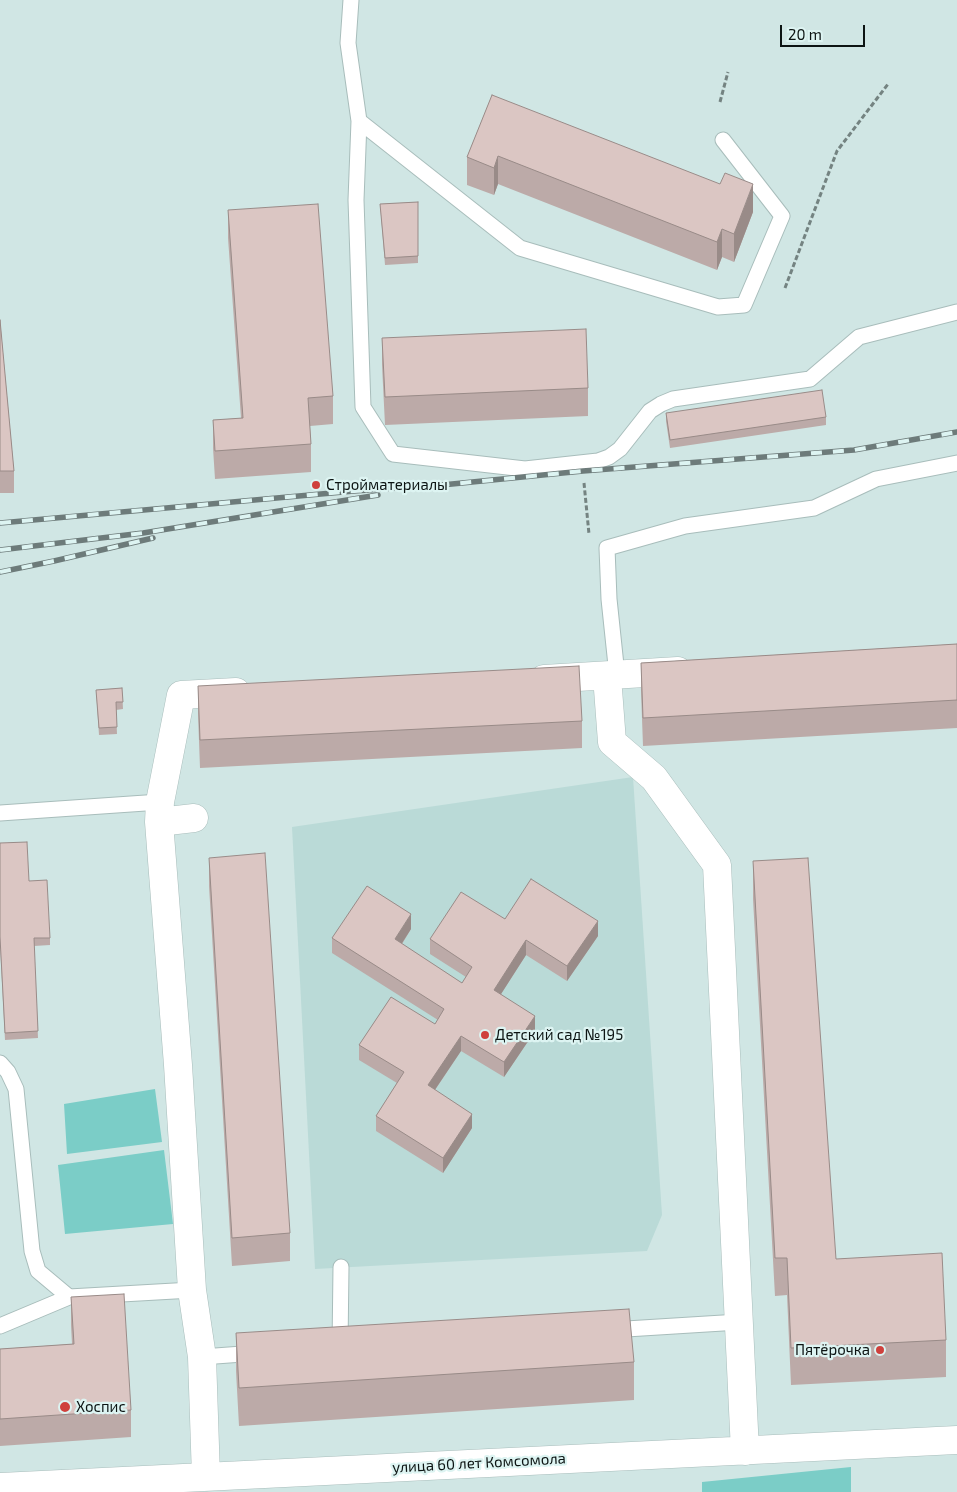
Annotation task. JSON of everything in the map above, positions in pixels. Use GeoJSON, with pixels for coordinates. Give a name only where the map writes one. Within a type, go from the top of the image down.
{"type":"FeatureCollection","features":[{"type":"Feature","properties":{"kind":"street"},"geometry":{"type":"LineString","coordinates":[[523,680],[704,669]]}},
{"type":"Feature","properties":{"kind":"street"},"geometry":{"type":"LineString","coordinates":[[612,675],[612,742],[654,778],[717,865],[745,1450]]}},
{"type":"Feature","properties":{"kind":"street"},"geometry":{"type":"LineString","coordinates":[[206,1477],[202,1357],[192,1290],[160,812],[181,695],[259,691]]}},
{"type":"Feature","properties":{"kind":"street"},"geometry":{"type":"LineString","coordinates":[[160,812],[194,818]]}},
{"type":"Feature","properties":{"kind":"street","name":"улица 60 лет Комсомола"},"geometry":{"type":"LineString","coordinates":[[0,1487],[957,1440]]}},
{"type":"Feature","properties":{"kind":"lane"},"geometry":{"type":"LineString","coordinates":[[351,0],[348,43],[359,121],[356,200],[363,407],[393,454],[525,470],[598,461],[610,457],[620,449],[650,411],[660,404],[673,399],[810,379],[860,337],[957,312]]}},
{"type":"Feature","properties":{"kind":"lane"},"geometry":{"type":"LineString","coordinates":[[359,121],[520,248],[718,307],[744,305],[782,216],[723,140]]}},
{"type":"Feature","properties":{"kind":"lane"},"geometry":{"type":"LineString","coordinates":[[612,675],[607,548],[685,526],[814,508],[876,479],[957,464]]}},
{"type":"Feature","properties":{"kind":"lane"},"geometry":{"type":"LineString","coordinates":[[0,813],[160,812]]}},
{"type":"Feature","properties":{"kind":"lane"},"geometry":{"type":"LineString","coordinates":[[0,1063],[8,1072],[16,1088],[32,1251],[38,1271],[69,1297]]}},
{"type":"Feature","properties":{"kind":"lane"},"geometry":{"type":"LineString","coordinates":[[341,1267],[335,1349],[359,1347]]}},
{"type":"Feature","properties":{"kind":"lane"},"geometry":{"type":"LineString","coordinates":[[0,1326],[69,1297],[192,1290]]}},
{"type":"Feature","properties":{"kind":"lane"},"geometry":{"type":"LineString","coordinates":[[592,1332],[739,1322]]}},
{"type":"Feature","properties":{"kind":"lane"},"geometry":{"type":"LineString","coordinates":[[202,1357],[271,1352]]}},
{"type":"Feature","properties":{"kind":"path"},"geometry":{"type":"LineString","coordinates":[[720,102],[728,72]]}},
{"type":"Feature","properties":{"kind":"path"},"geometry":{"type":"LineString","coordinates":[[785,288],[837,152],[888,84]]}},
{"type":"Feature","properties":{"kind":"shaded area"},"geometry":{"type":"Polygon","coordinates":[[[633,777],[662,1215],[647,1251],[315,1269],[292,827],[633,777]]]}},
{"type":"Feature","properties":{"kind":"shaded area"},"geometry":{"type":"Polygon","coordinates":[[[155,1089],[162,1142],[67,1154],[64,1104],[155,1089]]]}},
{"type":"Feature","properties":{"kind":"shaded area"},"geometry":{"type":"Polygon","coordinates":[[[164,1150],[173,1224],[65,1234],[58,1165],[164,1150]]]}},
{"type":"Feature","properties":{"kind":"shaded area"},"geometry":{"type":"Polygon","coordinates":[[[851,1467],[851,1492],[702,1492],[702,1482],[851,1467]]]}},
{"type":"Feature","properties":{"kind":"building"},"geometry":{"type":"Polygon","coordinates":[[[492,95],[720,184],[725,173],[753,184],[734,234],[722,229],[717,242],[498,156],[494,168],[467,157],[492,95]]]}},
{"type":"Feature","properties":{"kind":"building"},"geometry":{"type":"Polygon","coordinates":[[[418,202],[418,256],[385,258],[380,204],[418,202]]]}},
{"type":"Feature","properties":{"kind":"building"},"geometry":{"type":"Polygon","coordinates":[[[318,204],[333,396],[308,398],[311,444],[215,451],[213,420],[243,418],[228,210],[318,204]]]}},
{"type":"Feature","properties":{"kind":"building"},"geometry":{"type":"Polygon","coordinates":[[[0,320],[14,471],[0,471],[0,320]]]}},
{"type":"Feature","properties":{"kind":"building"},"geometry":{"type":"Polygon","coordinates":[[[586,329],[588,388],[385,397],[382,338],[586,329]]]}},
{"type":"Feature","properties":{"kind":"building"},"geometry":{"type":"Polygon","coordinates":[[[822,390],[826,417],[670,440],[666,413],[822,390]]]}},
{"type":"Feature","properties":{"kind":"building"},"geometry":{"type":"Polygon","coordinates":[[[957,644],[957,700],[643,718],[641,663],[957,644]]]}},
{"type":"Feature","properties":{"kind":"building"},"geometry":{"type":"Polygon","coordinates":[[[579,666],[582,721],[200,740],[198,686],[579,666]]]}},
{"type":"Feature","properties":{"kind":"building"},"geometry":{"type":"Polygon","coordinates":[[[122,688],[123,702],[116,702],[117,727],[99,728],[96,690],[122,688]]]}},
{"type":"Feature","properties":{"kind":"building"},"geometry":{"type":"Polygon","coordinates":[[[27,842],[29,881],[47,880],[50,938],[34,938],[38,1031],[5,1033],[0,937],[0,843],[27,842]]]}},
{"type":"Feature","properties":{"kind":"building"},"geometry":{"type":"Polygon","coordinates":[[[265,853],[290,1233],[232,1238],[209,858],[265,853]]]}},
{"type":"Feature","properties":{"kind":"building"},"geometry":{"type":"Polygon","coordinates":[[[808,858],[836,1259],[942,1253],[946,1340],[791,1348],[787,1258],[775,1258],[753,861],[808,858]]]}},
{"type":"Feature","properties":{"kind":"building","name":"Детский сад №195"},"geometry":{"type":"Polygon","coordinates":[[[531,879],[598,921],[567,966],[526,940],[494,990],[535,1016],[504,1062],[461,1036],[428,1085],[472,1114],[443,1158],[376,1116],[404,1072],[359,1045],[391,997],[435,1024],[444,1009],[332,938],[367,886],[411,914],[395,939],[462,983],[472,967],[430,939],[461,892],[505,919],[531,879]]]}},
{"type":"Feature","properties":{"kind":"building","name":"Хоспис"},"geometry":{"type":"Polygon","coordinates":[[[124,1294],[131,1410],[0,1419],[0,1349],[74,1344],[71,1297],[124,1294]]]}},
{"type":"Feature","properties":{"kind":"building"},"geometry":{"type":"Polygon","coordinates":[[[629,1309],[634,1362],[239,1388],[236,1333],[629,1309]]]}},
{"type":"Feature","properties":{"kind":"railway"},"geometry":{"type":"LineString","coordinates":[[0,523],[583,471],[854,450],[957,432]]}},
{"type":"Feature","properties":{"kind":"railway"},"geometry":{"type":"LineString","coordinates":[[0,550],[143,533],[378,495]]}},
{"type":"Feature","properties":{"kind":"railway"},"geometry":{"type":"LineString","coordinates":[[0,572],[153,538]]}},
{"type":"Feature","properties":{"kind":"place","name":"Стройматериалы"},"geometry":{"type":"Point","coordinates":[316,485]}},
{"type":"Feature","properties":{"kind":"place","name":"Детский сад №195"},"geometry":{"type":"Point","coordinates":[485,1035]}},
{"type":"Feature","properties":{"kind":"place","name":"Пятёрочка"},"geometry":{"type":"Point","coordinates":[880,1350]}},
{"type":"Feature","properties":{"kind":"place","name":"Хоспис"},"geometry":{"type":"Point","coordinates":[65,1407]}}]}
